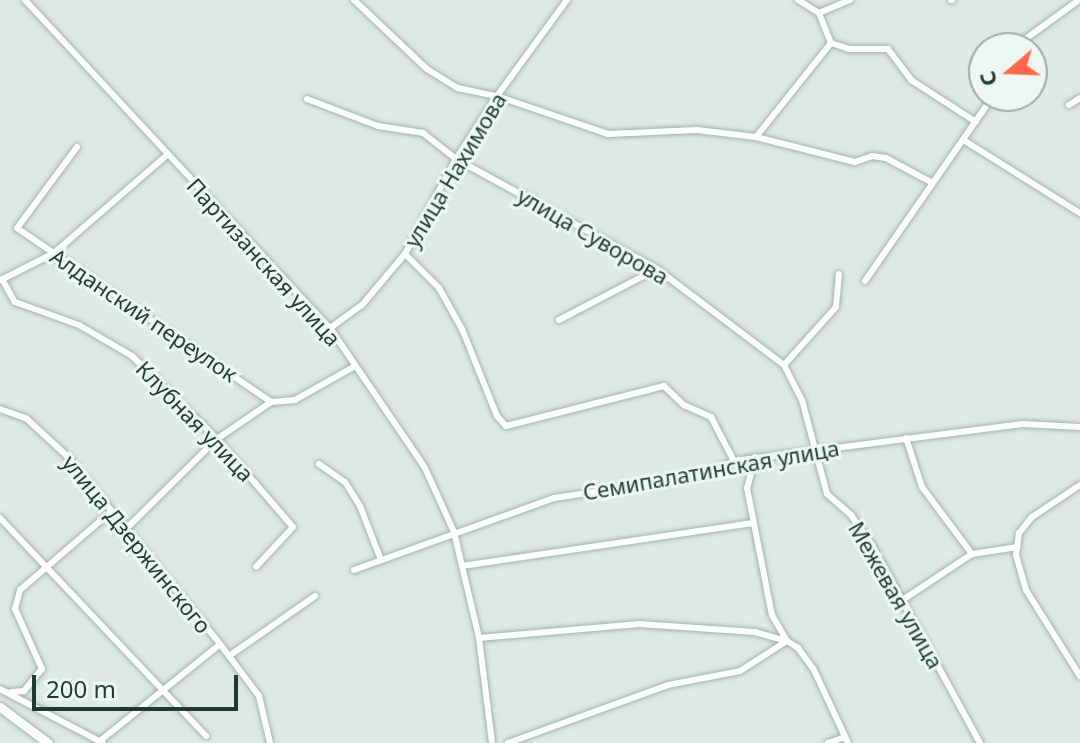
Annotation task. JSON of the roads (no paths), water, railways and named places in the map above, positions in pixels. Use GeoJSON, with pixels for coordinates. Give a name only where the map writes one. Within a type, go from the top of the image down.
{"type":"FeatureCollection","features":[{"type":"Feature","properties":{"kind":"main road"},"geometry":{"type":"LineString","coordinates":[[0,707],[48,743]]}},
{"type":"Feature","properties":{"kind":"street","name":"Партизанская улица"},"geometry":{"type":"LineString","coordinates":[[25,0],[166,156],[330,328],[425,468],[454,532],[479,638],[492,743]]}},
{"type":"Feature","properties":{"kind":"street"},"geometry":{"type":"LineString","coordinates":[[354,0],[427,69],[458,88],[497,96],[608,134],[697,130],[756,137],[855,162],[872,156],[886,158],[931,182]]}},
{"type":"Feature","properties":{"kind":"street","name":"улица Нахимова"},"geometry":{"type":"LineString","coordinates":[[330,328],[362,305],[405,254],[456,159],[497,96],[567,0]]}},
{"type":"Feature","properties":{"kind":"street"},"geometry":{"type":"LineString","coordinates":[[798,0],[819,13],[831,43],[849,49],[888,49],[911,80],[976,122]]}},
{"type":"Feature","properties":{"kind":"street"},"geometry":{"type":"LineString","coordinates":[[819,13],[850,0]]}},
{"type":"Feature","properties":{"kind":"street"},"geometry":{"type":"LineString","coordinates":[[1035,32],[1079,0]]}},
{"type":"Feature","properties":{"kind":"street"},"geometry":{"type":"LineString","coordinates":[[756,137],[831,43]]}},
{"type":"Feature","properties":{"kind":"street"},"geometry":{"type":"LineString","coordinates":[[1069,105],[1080,98]]}},
{"type":"Feature","properties":{"kind":"street","name":"улица Суворова"},"geometry":{"type":"LineString","coordinates":[[307,99],[378,126],[423,133],[456,159],[657,269],[784,365],[802,400],[817,448]]}},
{"type":"Feature","properties":{"kind":"street"},"geometry":{"type":"LineString","coordinates":[[865,281],[983,112]]}},
{"type":"Feature","properties":{"kind":"street"},"geometry":{"type":"LineString","coordinates":[[965,141],[1080,213]]}},
{"type":"Feature","properties":{"kind":"street","name":"Алданский переулок"},"geometry":{"type":"LineString","coordinates":[[77,147],[17,228],[271,402]]}},
{"type":"Feature","properties":{"kind":"street"},"geometry":{"type":"LineString","coordinates":[[1,280],[54,253],[166,156]]}},
{"type":"Feature","properties":{"kind":"street"},"geometry":{"type":"LineString","coordinates":[[405,254],[439,288],[462,329],[497,416],[506,426],[664,386],[684,405],[711,417],[734,461]]}},
{"type":"Feature","properties":{"kind":"street"},"geometry":{"type":"LineString","coordinates":[[559,320],[657,269]]}},
{"type":"Feature","properties":{"kind":"street"},"geometry":{"type":"LineString","coordinates":[[784,365],[836,307],[839,274]]}},
{"type":"Feature","properties":{"kind":"street","name":"Клубная улица"},"geometry":{"type":"LineString","coordinates":[[1,280],[15,302],[79,325],[132,356],[217,439],[293,527],[256,567]]}},
{"type":"Feature","properties":{"kind":"street"},"geometry":{"type":"LineString","coordinates":[[126,529],[217,439],[271,402],[295,400],[355,366]]}},
{"type":"Feature","properties":{"kind":"street","name":"улица Дзержинского"},"geometry":{"type":"LineString","coordinates":[[0,409],[27,419],[66,455],[220,644],[259,696],[270,743]]}},
{"type":"Feature","properties":{"kind":"street","name":"Семипалатинская улица"},"geometry":{"type":"LineString","coordinates":[[354,570],[554,498],[702,476],[734,461],[1023,424],[1080,427]]}},
{"type":"Feature","properties":{"kind":"street"},"geometry":{"type":"LineString","coordinates":[[906,438],[922,487],[972,554]]}},
{"type":"Feature","properties":{"kind":"street","name":"Межевая улица"},"geometry":{"type":"LineString","coordinates":[[817,448],[827,494],[851,515],[872,545],[980,743]]}},
{"type":"Feature","properties":{"kind":"street"},"geometry":{"type":"LineString","coordinates":[[755,457],[747,488],[753,523],[772,615],[787,641]]}},
{"type":"Feature","properties":{"kind":"street"},"geometry":{"type":"LineString","coordinates":[[319,464],[345,482],[360,506],[381,560]]}},
{"type":"Feature","properties":{"kind":"street"},"geometry":{"type":"LineString","coordinates":[[1080,485],[1032,517],[1019,533],[1017,547],[1026,590],[1080,676]]}},
{"type":"Feature","properties":{"kind":"street"},"geometry":{"type":"LineString","coordinates":[[11,692],[24,691],[42,669],[15,609],[20,590],[112,511]]}},
{"type":"Feature","properties":{"kind":"street"},"geometry":{"type":"LineString","coordinates":[[0,518],[206,736]]}},
{"type":"Feature","properties":{"kind":"street"},"geometry":{"type":"LineString","coordinates":[[462,566],[753,523]]}},
{"type":"Feature","properties":{"kind":"street"},"geometry":{"type":"LineString","coordinates":[[901,601],[972,554],[1017,547]]}},
{"type":"Feature","properties":{"kind":"street"},"geometry":{"type":"LineString","coordinates":[[229,656],[315,596]]}},
{"type":"Feature","properties":{"kind":"street"},"geometry":{"type":"LineString","coordinates":[[479,638],[639,624],[755,632],[787,641],[798,648],[814,670],[846,740],[828,743]]}},
{"type":"Feature","properties":{"kind":"street"},"geometry":{"type":"LineString","coordinates":[[508,743],[668,685],[740,671],[787,641]]}},
{"type":"Feature","properties":{"kind":"street"},"geometry":{"type":"LineString","coordinates":[[0,689],[11,692],[102,742],[220,644]]}}]}
